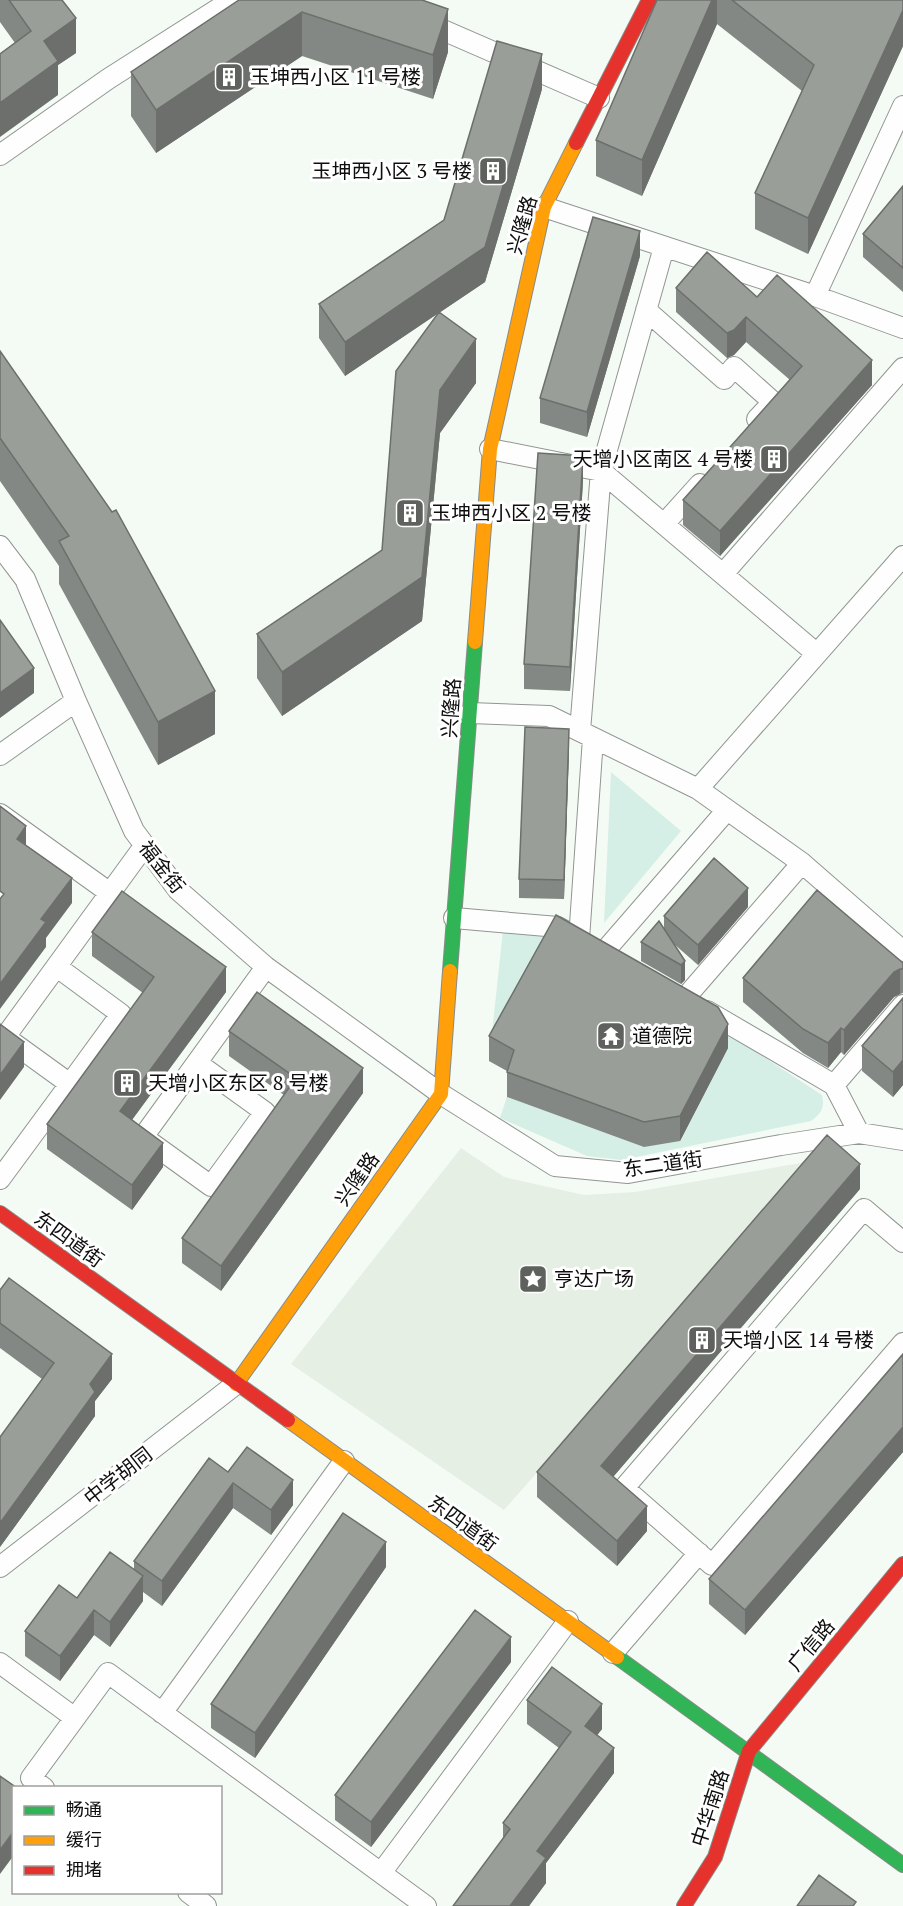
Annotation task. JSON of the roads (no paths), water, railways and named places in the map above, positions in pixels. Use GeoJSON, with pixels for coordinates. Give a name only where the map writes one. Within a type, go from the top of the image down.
{"type":"FeatureCollection","features":[{"type":"Feature","properties":{"kind":"main road","name":"兴隆路"},"geometry":{"type":"LineString","coordinates":[[236,1384],[441,1094],[490,449],[544,207],[649,0]]}},
{"type":"Feature","properties":{"kind":"main road","name":"东四道街"},"geometry":{"type":"LineString","coordinates":[[0,1213],[749,1751],[903,1866]]}},
{"type":"Feature","properties":{"kind":"main road","name":"广信路"},"geometry":{"type":"LineString","coordinates":[[749,1751],[903,1564]]}},
{"type":"Feature","properties":{"kind":"main road","name":"中华南路"},"geometry":{"type":"LineString","coordinates":[[684,1906],[715,1857],[749,1751]]}},
{"type":"Feature","properties":{"kind":"street"},"geometry":{"type":"LineString","coordinates":[[0,154],[108,79],[232,0]]}},
{"type":"Feature","properties":{"kind":"street"},"geometry":{"type":"LineString","coordinates":[[374,0],[599,98]]}},
{"type":"Feature","properties":{"kind":"street"},"geometry":{"type":"LineString","coordinates":[[816,296],[903,106]]}},
{"type":"Feature","properties":{"kind":"street"},"geometry":{"type":"LineString","coordinates":[[544,207],[899,321]]}},
{"type":"Feature","properties":{"kind":"street"},"geometry":{"type":"LineString","coordinates":[[579,939],[586,734],[601,471],[664,247]]}},
{"type":"Feature","properties":{"kind":"street"},"geometry":{"type":"LineString","coordinates":[[646,310],[724,379],[734,368],[773,402],[742,437]]}},
{"type":"Feature","properties":{"kind":"street"},"geometry":{"type":"LineString","coordinates":[[723,574],[903,368]]}},
{"type":"Feature","properties":{"kind":"street"},"geometry":{"type":"LineString","coordinates":[[490,449],[601,471],[817,654]]}},
{"type":"Feature","properties":{"kind":"street"},"geometry":{"type":"LineString","coordinates":[[664,524],[711,472]]}},
{"type":"Feature","properties":{"kind":"street","name":"福金街"},"geometry":{"type":"LineString","coordinates":[[0,546],[25,579],[134,831],[178,890],[266,967],[441,1094]]}},
{"type":"Feature","properties":{"kind":"street"},"geometry":{"type":"LineString","coordinates":[[698,789],[903,556]]}},
{"type":"Feature","properties":{"kind":"street"},"geometry":{"type":"LineString","coordinates":[[0,755],[76,701]]}},
{"type":"Feature","properties":{"kind":"street"},"geometry":{"type":"LineString","coordinates":[[470,713],[549,716],[698,789],[802,864],[903,951]]}},
{"type":"Feature","properties":{"kind":"street"},"geometry":{"type":"LineString","coordinates":[[603,953],[727,810]]}},
{"type":"Feature","properties":{"kind":"street"},"geometry":{"type":"LineString","coordinates":[[0,814],[110,893]]}},
{"type":"Feature","properties":{"kind":"street"},"geometry":{"type":"LineString","coordinates":[[70,1084],[5,1037],[145,846]]}},
{"type":"Feature","properties":{"kind":"street"},"geometry":{"type":"LineString","coordinates":[[685,998],[802,864]]}},
{"type":"Feature","properties":{"kind":"street"},"geometry":{"type":"LineString","coordinates":[[454,918],[558,927],[624,964]]}},
{"type":"Feature","properties":{"kind":"street"},"geometry":{"type":"LineString","coordinates":[[0,1179],[121,1014],[57,967]]}},
{"type":"Feature","properties":{"kind":"street"},"geometry":{"type":"LineString","coordinates":[[197,1063],[265,1112],[211,1186],[143,1137],[266,967]]}},
{"type":"Feature","properties":{"kind":"street"},"geometry":{"type":"LineString","coordinates":[[664,987],[834,1085],[859,1133]]}},
{"type":"Feature","properties":{"kind":"street"},"geometry":{"type":"LineString","coordinates":[[834,1085],[903,1005]]}},
{"type":"Feature","properties":{"kind":"street","name":"东二道街"},"geometry":{"type":"LineString","coordinates":[[441,1094],[555,1166],[628,1173],[859,1133],[903,1140]]}},
{"type":"Feature","properties":{"kind":"street"},"geometry":{"type":"LineString","coordinates":[[903,1242],[864,1209],[624,1488],[712,1565],[903,1343]]}},
{"type":"Feature","properties":{"kind":"street","name":"中学胡同"},"geometry":{"type":"LineString","coordinates":[[0,1568],[236,1384]]}},
{"type":"Feature","properties":{"kind":"street"},"geometry":{"type":"LineString","coordinates":[[162,1713],[344,1461]]}},
{"type":"Feature","properties":{"kind":"street"},"geometry":{"type":"LineString","coordinates":[[613,1653],[699,1553]]}},
{"type":"Feature","properties":{"kind":"street"},"geometry":{"type":"LineString","coordinates":[[381,1873],[568,1621]]}},
{"type":"Feature","properties":{"kind":"street"},"geometry":{"type":"LineString","coordinates":[[0,1663],[75,1718]]}},
{"type":"Feature","properties":{"kind":"street"},"geometry":{"type":"LineString","coordinates":[[41,1786],[31,1778],[108,1673],[426,1906]]}},
{"type":"Feature","properties":{"kind":"street"},"geometry":{"type":"LineString","coordinates":[[189,1894],[206,1906]]}},
{"type":"Feature","properties":{"kind":"place","name":"玉坤西小区 11 号楼"},"geometry":{"type":"Point","coordinates":[229,77]}},
{"type":"Feature","properties":{"kind":"place","name":"玉坤西小区 3 号楼"},"geometry":{"type":"Point","coordinates":[493,171]}},
{"type":"Feature","properties":{"kind":"place","name":"天增小区南区 4 号楼"},"geometry":{"type":"Point","coordinates":[774,459]}},
{"type":"Feature","properties":{"kind":"place","name":"玉坤西小区 2 号楼"},"geometry":{"type":"Point","coordinates":[410,513]}},
{"type":"Feature","properties":{"kind":"place","name":"道德院"},"geometry":{"type":"Point","coordinates":[611,1036]}},
{"type":"Feature","properties":{"kind":"place","name":"天增小区东区 8 号楼"},"geometry":{"type":"Point","coordinates":[127,1083]}},
{"type":"Feature","properties":{"kind":"place","name":"亨达广场"},"geometry":{"type":"Point","coordinates":[533,1279]}},
{"type":"Feature","properties":{"kind":"place","name":"天增小区 14 号楼"},"geometry":{"type":"Point","coordinates":[702,1340]}}]}
